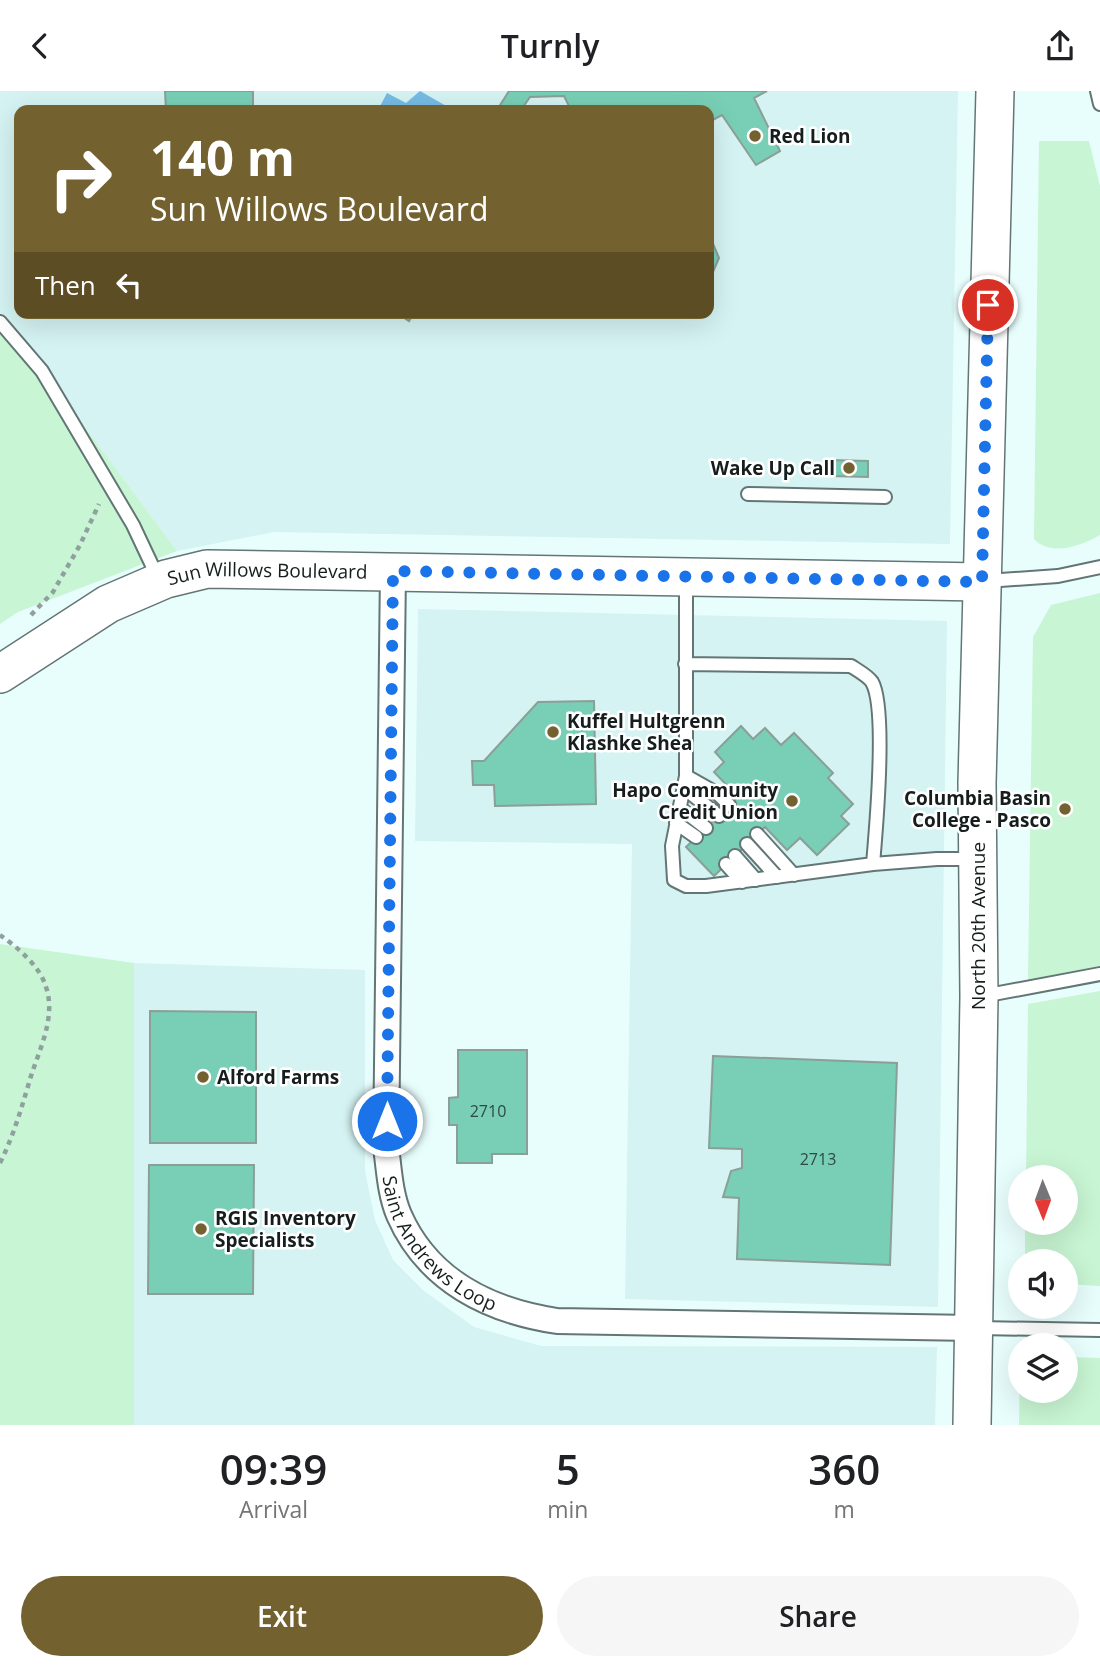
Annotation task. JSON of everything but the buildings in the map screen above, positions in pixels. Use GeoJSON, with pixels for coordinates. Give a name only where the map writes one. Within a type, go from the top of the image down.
{"type":"FeatureCollection","features":[{"type":"Feature","properties":{"kind":"main road","name":"North 20th Avenue"},"geometry":{"type":"LineString","coordinates":[[972,1425],[982,582],[995,91]]}},
{"type":"Feature","properties":{"kind":"main road","name":"Sun Willows Boulevard"},"geometry":{"type":"LineString","coordinates":[[0,674],[87,616],[160,581],[208,569],[982,582]]}},
{"type":"Feature","properties":{"kind":"street","name":"Saint Andrews Loop"},"geometry":{"type":"LineString","coordinates":[[393,571],[386,1147],[398,1214],[429,1261],[473,1296],[518,1314],[558,1321],[973,1328]]}},
{"type":"Feature","properties":{"kind":"lane"},"geometry":{"type":"LineString","coordinates":[[1097,91],[1100,104]]}},
{"type":"Feature","properties":{"kind":"lane"},"geometry":{"type":"LineString","coordinates":[[0,322],[43,370],[133,525],[160,581]]}},
{"type":"Feature","properties":{"kind":"lane"},"geometry":{"type":"LineString","coordinates":[[748,494],[885,497]]}},
{"type":"Feature","properties":{"kind":"lane"},"geometry":{"type":"LineString","coordinates":[[1058,576],[1100,559]]}},
{"type":"Feature","properties":{"kind":"lane"},"geometry":{"type":"LineString","coordinates":[[982,582],[1058,576],[1100,567]]}},
{"type":"Feature","properties":{"kind":"lane"},"geometry":{"type":"LineString","coordinates":[[686,576],[685,782],[672,846],[674,880],[686,886],[706,887],[873,864],[978,859]]}},
{"type":"Feature","properties":{"kind":"lane"},"geometry":{"type":"LineString","coordinates":[[685,664],[851,666],[871,681],[879,702],[877,819],[873,864]]}},
{"type":"Feature","properties":{"kind":"lane"},"geometry":{"type":"LineString","coordinates":[[685,782],[718,794],[729,805]]}},
{"type":"Feature","properties":{"kind":"lane"},"geometry":{"type":"LineString","coordinates":[[685,782],[719,815]]}},
{"type":"Feature","properties":{"kind":"lane"},"geometry":{"type":"LineString","coordinates":[[676,823],[701,832],[680,808]]}},
{"type":"Feature","properties":{"kind":"lane"},"geometry":{"type":"LineString","coordinates":[[757,834],[794,875]]}},
{"type":"Feature","properties":{"kind":"lane"},"geometry":{"type":"LineString","coordinates":[[747,844],[777,877]]}},
{"type":"Feature","properties":{"kind":"lane"},"geometry":{"type":"LineString","coordinates":[[730,860],[749,881]]}},
{"type":"Feature","properties":{"kind":"lane"},"geometry":{"type":"LineString","coordinates":[[979,997],[1100,974]]}},
{"type":"Feature","properties":{"kind":"lane"},"geometry":{"type":"LineString","coordinates":[[973,1328],[1100,1330]]}},
{"type":"Feature","properties":{"kind":"path"},"geometry":{"type":"LineString","coordinates":[[27,619],[53,592],[80,545],[99,504],[94,461]]}},
{"type":"Feature","properties":{"kind":"path"},"geometry":{"type":"LineString","coordinates":[[0,935],[32,963],[46,983],[49,998],[49,1018],[43,1042],[22,1109],[0,1163]]}},
{"type":"Feature","properties":{"kind":"shaded area"},"geometry":{"type":"Polygon","coordinates":[[[0,91],[958,91],[950,544],[274,532],[177,551],[0,313],[0,91]]]}},
{"type":"Feature","properties":{"kind":"shaded area"},"geometry":{"type":"Polygon","coordinates":[[[418,609],[947,621],[938,1307],[625,1299],[632,844],[415,841],[418,609]]]}},
{"type":"Feature","properties":{"kind":"shaded area"},"geometry":{"type":"Polygon","coordinates":[[[134,963],[365,970],[365,1171],[375,1220],[393,1260],[424,1291],[474,1327],[541,1346],[937,1347],[935,1425],[134,1425],[134,963]]]}},
{"type":"Feature","properties":{"kind":"green space"},"geometry":{"type":"Polygon","coordinates":[[[1039,141],[1089,141],[1100,186],[1100,535],[1075,546],[1057,549],[1049,548],[1034,539],[1039,141]]]}},
{"type":"Feature","properties":{"kind":"green space"},"geometry":{"type":"Polygon","coordinates":[[[0,313],[177,551],[18,612],[0,624],[0,313]]]}},
{"type":"Feature","properties":{"kind":"green space"},"geometry":{"type":"Polygon","coordinates":[[[1100,593],[1100,966],[1028,980],[1033,637],[1051,605],[1100,593]]]}},
{"type":"Feature","properties":{"kind":"green space"},"geometry":{"type":"Polygon","coordinates":[[[0,944],[134,963],[134,1425],[0,1425],[0,944]]]}},
{"type":"Feature","properties":{"kind":"green space"},"geometry":{"type":"Polygon","coordinates":[[[1100,991],[1100,1286],[1078,1285],[1078,1249],[1025,1249],[1025,1235],[1078,1235],[1078,1165],[1026,1165],[1028,1004],[1100,991]]]}},
{"type":"Feature","properties":{"kind":"green space"},"geometry":{"type":"Polygon","coordinates":[[[1078,1357],[1100,1358],[1100,1425],[1019,1425],[1019,1403],[1078,1403],[1078,1357]]]}},
{"type":"Feature","properties":{"kind":"water"},"geometry":{"type":"Polygon","coordinates":[[[420,91],[444,105],[381,105],[387,93],[406,103],[420,91]]]}},
{"type":"Feature","properties":{"kind":"place","name":"Red Lion"},"geometry":{"type":"Point","coordinates":[755,136]}},
{"type":"Feature","properties":{"kind":"place","name":"Wake Up Call"},"geometry":{"type":"Point","coordinates":[849,468]}},
{"type":"Feature","properties":{"kind":"place","name":"Kuffel Hultgrenn Klashke Shea"},"geometry":{"type":"Point","coordinates":[553,732]}},
{"type":"Feature","properties":{"kind":"place","name":"Hapo Community Credit Union"},"geometry":{"type":"Point","coordinates":[792,801]}},
{"type":"Feature","properties":{"kind":"place","name":"Columbia Basin College - Pasco"},"geometry":{"type":"Point","coordinates":[1065,809]}},
{"type":"Feature","properties":{"kind":"place","name":"Alford Farms"},"geometry":{"type":"Point","coordinates":[203,1077]}},
{"type":"Feature","properties":{"kind":"place","name":"RGIS Inventory Specialists"},"geometry":{"type":"Point","coordinates":[201,1229]}},
{"type":"Feature","properties":{"kind":"route"},"geometry":{"type":"LineString","coordinates":[[387,1121],[393,571],[982,582],[988,305]]}}]}
